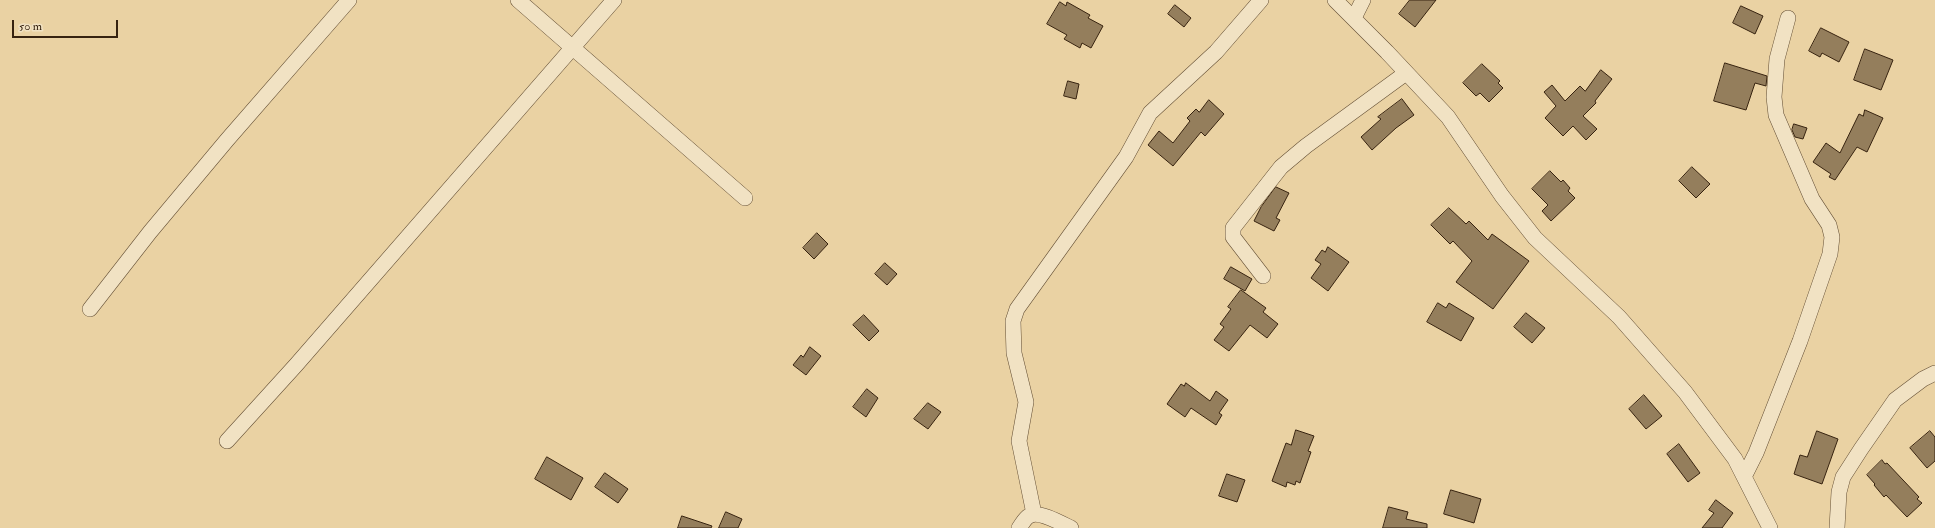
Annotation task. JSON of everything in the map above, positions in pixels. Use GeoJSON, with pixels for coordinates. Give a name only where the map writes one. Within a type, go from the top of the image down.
{"type":"FeatureCollection","features":[{"type":"Feature","properties":{"kind":"street"},"geometry":{"type":"LineString","coordinates":[[90,309],[150,232],[227,140],[349,0]]}},
{"type":"Feature","properties":{"kind":"street"},"geometry":{"type":"LineString","coordinates":[[518,0],[573,46],[745,198]]}},
{"type":"Feature","properties":{"kind":"street"},"geometry":{"type":"LineString","coordinates":[[227,441],[296,365],[614,0]]}},
{"type":"Feature","properties":{"kind":"street"},"geometry":{"type":"LineString","coordinates":[[1034,514],[1019,441],[1026,402],[1014,352],[1013,321],[1017,309],[1126,157],[1150,113],[1216,52],[1261,0]]}},
{"type":"Feature","properties":{"kind":"street"},"geometry":{"type":"LineString","coordinates":[[1335,0],[1448,117],[1502,196],[1535,238],[1620,317],[1685,392],[1735,459],[1745,475],[1770,528]]}},
{"type":"Feature","properties":{"kind":"street"},"geometry":{"type":"LineString","coordinates":[[1354,18],[1363,0]]}},
{"type":"Feature","properties":{"kind":"street"},"geometry":{"type":"LineString","coordinates":[[1745,475],[1756,453],[1800,341],[1830,254],[1832,238],[1829,225],[1812,199],[1776,116],[1774,97],[1777,59],[1788,18]]}},
{"type":"Feature","properties":{"kind":"street"},"geometry":{"type":"LineString","coordinates":[[1263,276],[1233,237],[1233,228],[1281,167],[1306,146],[1406,73]]}},
{"type":"Feature","properties":{"kind":"street"},"geometry":{"type":"LineString","coordinates":[[1837,528],[1839,492],[1843,477],[1895,400],[1917,383],[1935,373]]}},
{"type":"Feature","properties":{"kind":"street"},"geometry":{"type":"LineString","coordinates":[[1019,528],[1028,516],[1034,514],[1054,519],[1070,528]]}},
{"type":"Feature","properties":{"kind":"building"},"geometry":{"type":"Polygon","coordinates":[[[1410,0],[1436,0],[1415,27],[1399,14],[1410,0]]]}},
{"type":"Feature","properties":{"kind":"building"},"geometry":{"type":"Polygon","coordinates":[[[1060,2],[1066,6],[1067,2],[1090,15],[1088,18],[1103,26],[1091,48],[1082,43],[1080,48],[1064,39],[1067,35],[1047,24],[1060,2]]]}},
{"type":"Feature","properties":{"kind":"building"},"geometry":{"type":"Polygon","coordinates":[[[1175,5],[1191,18],[1184,27],[1168,14],[1175,5]]]}},
{"type":"Feature","properties":{"kind":"building"},"geometry":{"type":"Polygon","coordinates":[[[1741,6],[1763,16],[1755,34],[1733,23],[1741,6]]]}},
{"type":"Feature","properties":{"kind":"building"},"geometry":{"type":"Polygon","coordinates":[[[1821,28],[1849,42],[1839,62],[1822,53],[1820,57],[1809,51],[1821,28]]]}},
{"type":"Feature","properties":{"kind":"building"},"geometry":{"type":"Polygon","coordinates":[[[1865,49],[1893,60],[1881,90],[1854,80],[1865,49]]]}},
{"type":"Feature","properties":{"kind":"building"},"geometry":{"type":"Polygon","coordinates":[[[1725,63],[1767,76],[1766,86],[1755,83],[1746,110],[1714,101],[1725,63]]]}},
{"type":"Feature","properties":{"kind":"building"},"geometry":{"type":"Polygon","coordinates":[[[1482,64],[1500,81],[1498,83],[1503,88],[1489,102],[1480,93],[1476,96],[1463,83],[1482,64]]]}},
{"type":"Feature","properties":{"kind":"building"},"geometry":{"type":"Polygon","coordinates":[[[1601,70],[1612,79],[1595,101],[1596,103],[1583,116],[1597,129],[1586,140],[1573,126],[1563,136],[1545,118],[1556,106],[1544,92],[1552,85],[1565,101],[1580,86],[1585,91],[1601,70]]]}},
{"type":"Feature","properties":{"kind":"building"},"geometry":{"type":"Polygon","coordinates":[[[1068,81],[1079,84],[1076,99],[1064,96],[1068,81]]]}},
{"type":"Feature","properties":{"kind":"building"},"geometry":{"type":"Polygon","coordinates":[[[1402,99],[1414,115],[1396,128],[1372,150],[1361,137],[1381,119],[1378,117],[1402,99]]]}},
{"type":"Feature","properties":{"kind":"building"},"geometry":{"type":"Polygon","coordinates":[[[1209,100],[1224,114],[1205,136],[1201,132],[1173,166],[1148,145],[1159,131],[1173,143],[1190,121],[1187,118],[1196,109],[1199,112],[1209,100]]]}},
{"type":"Feature","properties":{"kind":"building"},"geometry":{"type":"Polygon","coordinates":[[[1865,110],[1883,118],[1867,152],[1857,147],[1835,180],[1829,177],[1831,174],[1813,162],[1826,143],[1840,153],[1859,114],[1863,116],[1865,110]]]}},
{"type":"Feature","properties":{"kind":"building"},"geometry":{"type":"Polygon","coordinates":[[[1794,124],[1807,128],[1803,139],[1795,137],[1792,130],[1794,124]]]}},
{"type":"Feature","properties":{"kind":"building"},"geometry":{"type":"Polygon","coordinates":[[[1692,167],[1710,184],[1696,198],[1679,181],[1692,167]]]}},
{"type":"Feature","properties":{"kind":"building"},"geometry":{"type":"Polygon","coordinates":[[[1550,171],[1561,182],[1563,180],[1570,188],[1568,191],[1575,198],[1551,221],[1542,211],[1548,205],[1532,189],[1550,171]]]}},
{"type":"Feature","properties":{"kind":"building"},"geometry":{"type":"Polygon","coordinates":[[[1276,187],[1289,193],[1276,218],[1280,220],[1274,231],[1254,221],[1261,207],[1276,187]]]}},
{"type":"Feature","properties":{"kind":"building"},"geometry":{"type":"Polygon","coordinates":[[[1449,208],[1466,224],[1469,221],[1488,240],[1492,234],[1529,261],[1493,309],[1456,282],[1472,261],[1453,241],[1450,244],[1431,225],[1449,208]]]}},
{"type":"Feature","properties":{"kind":"building"},"geometry":{"type":"Polygon","coordinates":[[[817,233],[828,244],[814,259],[803,248],[817,233]]]}},
{"type":"Feature","properties":{"kind":"building"},"geometry":{"type":"Polygon","coordinates":[[[1328,247],[1349,262],[1328,291],[1311,278],[1321,264],[1315,260],[1322,250],[1325,252],[1328,247]]]}},
{"type":"Feature","properties":{"kind":"building"},"geometry":{"type":"Polygon","coordinates":[[[885,263],[897,274],[887,285],[875,274],[885,263]]]}},
{"type":"Feature","properties":{"kind":"building"},"geometry":{"type":"Polygon","coordinates":[[[1231,267],[1252,279],[1245,291],[1224,279],[1231,267]]]}},
{"type":"Feature","properties":{"kind":"building"},"geometry":{"type":"Polygon","coordinates":[[[1241,290],[1266,308],[1263,312],[1278,324],[1267,338],[1250,325],[1229,351],[1214,340],[1224,327],[1220,324],[1231,309],[1228,307],[1241,290]]]}},
{"type":"Feature","properties":{"kind":"building"},"geometry":{"type":"Polygon","coordinates":[[[1438,303],[1446,308],[1449,303],[1474,318],[1461,341],[1427,322],[1438,303]]]}},
{"type":"Feature","properties":{"kind":"building"},"geometry":{"type":"Polygon","coordinates":[[[1526,313],[1545,328],[1532,343],[1514,327],[1526,313]]]}},
{"type":"Feature","properties":{"kind":"building"},"geometry":{"type":"Polygon","coordinates":[[[864,315],[879,331],[869,341],[853,325],[864,315]]]}},
{"type":"Feature","properties":{"kind":"building"},"geometry":{"type":"Polygon","coordinates":[[[810,347],[821,356],[806,375],[793,365],[801,355],[803,357],[810,347]]]}},
{"type":"Feature","properties":{"kind":"building"},"geometry":{"type":"Polygon","coordinates":[[[1186,383],[1210,401],[1216,391],[1228,400],[1219,413],[1222,415],[1216,425],[1191,408],[1185,417],[1167,404],[1181,384],[1184,386],[1186,383]]]}},
{"type":"Feature","properties":{"kind":"building"},"geometry":{"type":"Polygon","coordinates":[[[867,389],[878,398],[866,417],[853,407],[867,389]]]}},
{"type":"Feature","properties":{"kind":"building"},"geometry":{"type":"Polygon","coordinates":[[[1644,395],[1662,416],[1646,429],[1629,409],[1644,395]]]}},
{"type":"Feature","properties":{"kind":"building"},"geometry":{"type":"Polygon","coordinates":[[[928,403],[941,412],[928,429],[914,419],[928,403]]]}},
{"type":"Feature","properties":{"kind":"building"},"geometry":{"type":"Polygon","coordinates":[[[1296,430],[1314,436],[1308,451],[1311,452],[1300,483],[1296,481],[1295,485],[1287,482],[1286,487],[1272,481],[1286,443],[1291,445],[1296,430]]]}},
{"type":"Feature","properties":{"kind":"building"},"geometry":{"type":"Polygon","coordinates":[[[1817,431],[1838,439],[1822,484],[1794,474],[1800,455],[1807,457],[1817,431]]]}},
{"type":"Feature","properties":{"kind":"building"},"geometry":{"type":"Polygon","coordinates":[[[1930,431],[1935,437],[1935,461],[1927,468],[1910,448],[1930,431]]]}},
{"type":"Feature","properties":{"kind":"building"},"geometry":{"type":"Polygon","coordinates":[[[1679,444],[1700,473],[1688,482],[1667,454],[1679,444]]]}},
{"type":"Feature","properties":{"kind":"building"},"geometry":{"type":"Polygon","coordinates":[[[547,457],[583,478],[571,500],[535,479],[547,457]]]}},
{"type":"Feature","properties":{"kind":"building"},"geometry":{"type":"Polygon","coordinates":[[[1882,460],[1885,464],[1887,463],[1919,497],[1917,499],[1922,503],[1907,517],[1886,495],[1884,497],[1867,475],[1882,460]]]}},
{"type":"Feature","properties":{"kind":"building"},"geometry":{"type":"Polygon","coordinates":[[[605,473],[628,489],[618,503],[595,487],[605,473]]]}},
{"type":"Feature","properties":{"kind":"building"},"geometry":{"type":"Polygon","coordinates":[[[1227,474],[1245,480],[1237,502],[1219,496],[1227,474]]]}},
{"type":"Feature","properties":{"kind":"building"},"geometry":{"type":"Polygon","coordinates":[[[1451,490],[1481,499],[1474,523],[1444,514],[1451,490]]]}},
{"type":"Feature","properties":{"kind":"building"},"geometry":{"type":"Polygon","coordinates":[[[1716,500],[1733,513],[1722,528],[1702,528],[1714,513],[1709,510],[1716,500]]]}},
{"type":"Feature","properties":{"kind":"building"},"geometry":{"type":"Polygon","coordinates":[[[1389,507],[1408,512],[1406,519],[1427,524],[1427,528],[1383,528],[1389,507]]]}},
{"type":"Feature","properties":{"kind":"building"},"geometry":{"type":"Polygon","coordinates":[[[726,512],[742,519],[738,528],[719,528],[726,512]]]}},
{"type":"Feature","properties":{"kind":"building"},"geometry":{"type":"Polygon","coordinates":[[[682,516],[712,526],[711,528],[678,528],[682,516]]]}}]}
